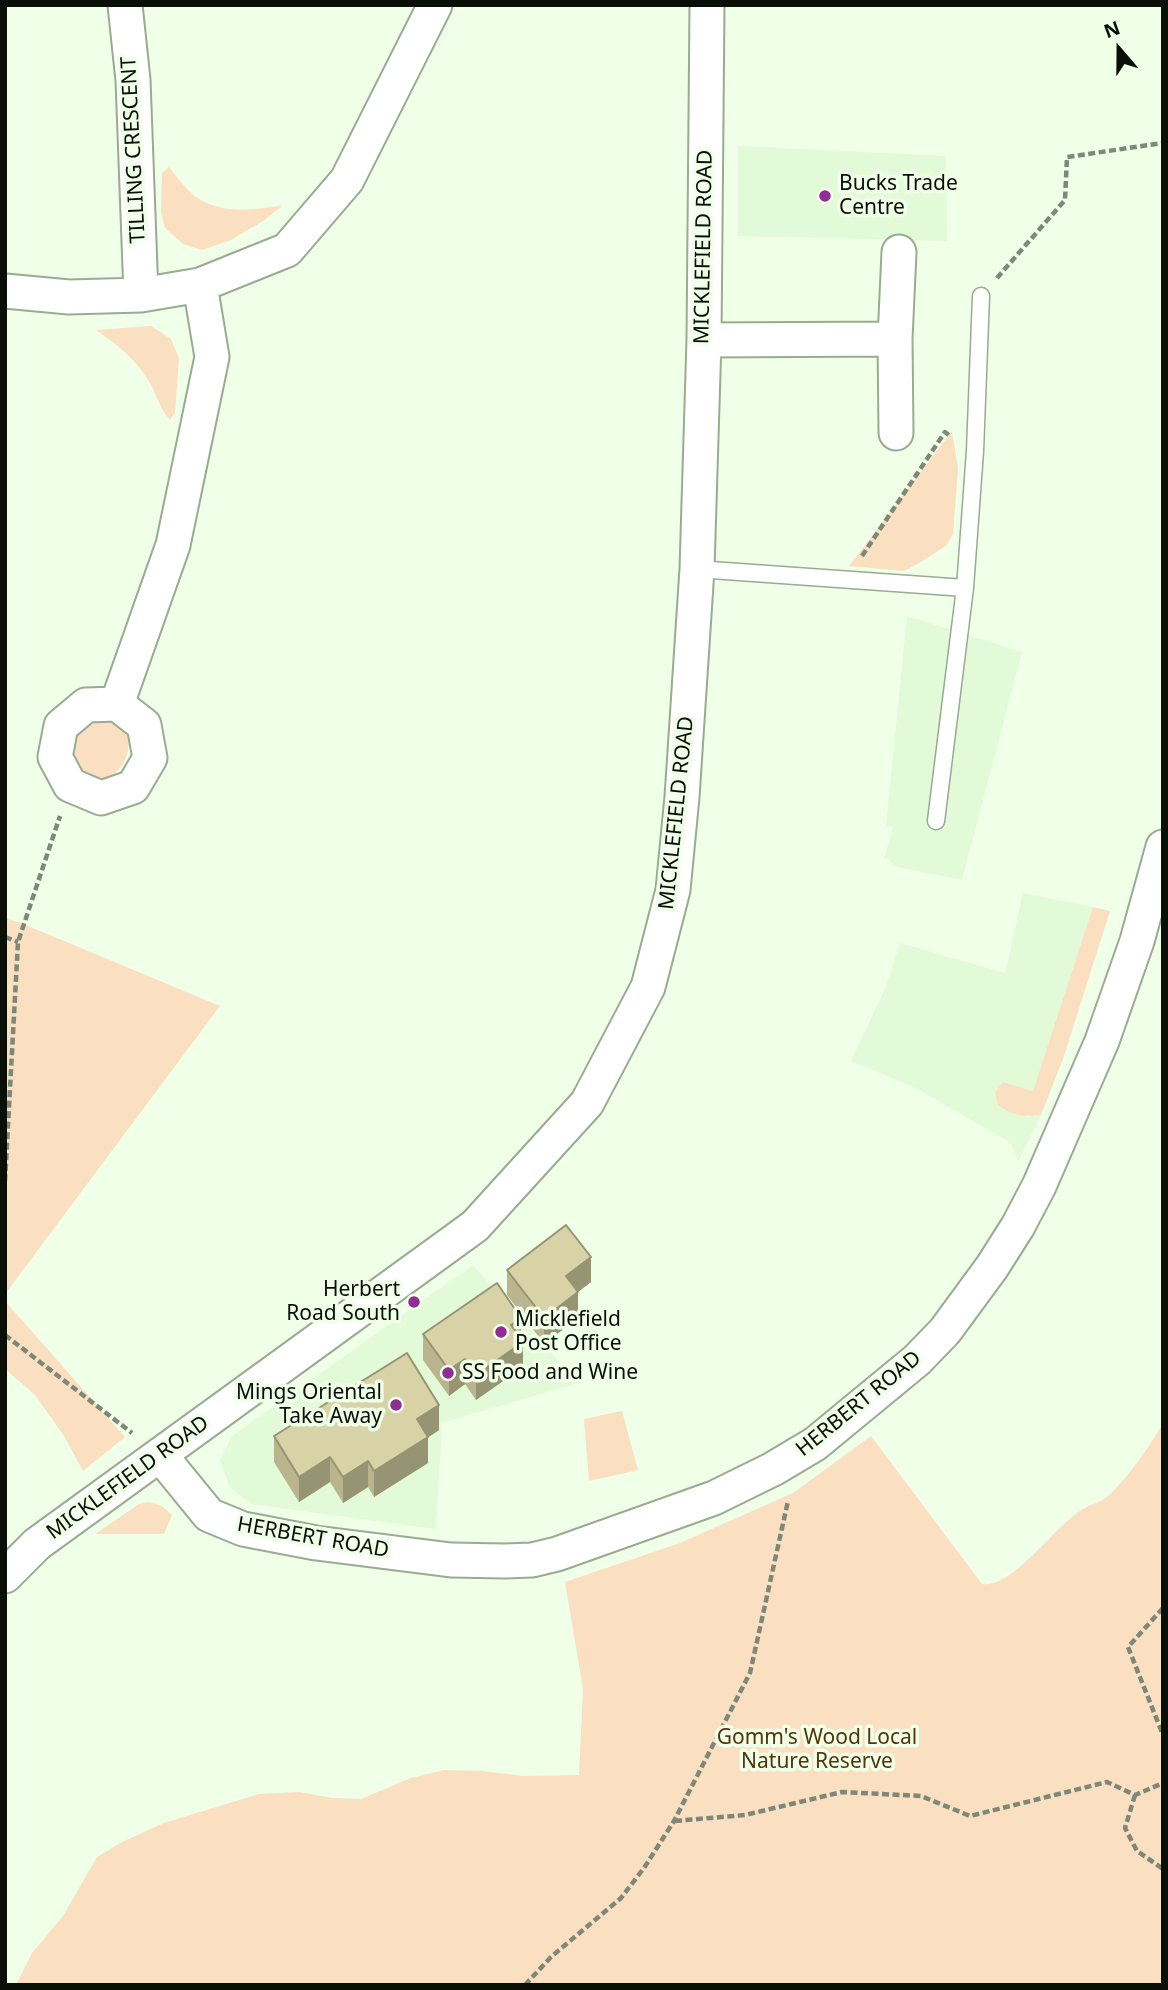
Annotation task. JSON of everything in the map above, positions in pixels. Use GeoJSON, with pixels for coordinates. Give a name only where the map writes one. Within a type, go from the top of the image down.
{"type":"FeatureCollection","features":[{"type":"Feature","properties":{"kind":"street","name":"TILLING CRESCENT"},"geometry":{"type":"LineString","coordinates":[[125,5],[133,80],[141,295]]}},
{"type":"Feature","properties":{"kind":"street"},"geometry":{"type":"LineString","coordinates":[[5,291],[69,297],[141,295],[200,285],[287,250],[347,180],[435,5]]}},
{"type":"Feature","properties":{"kind":"street","name":"MICKLEFIELD ROAD"},"geometry":{"type":"LineString","coordinates":[[5,1576],[37,1544],[475,1226],[587,1103],[648,987],[673,890],[697,569],[704,340],[707,5]]}},
{"type":"Feature","properties":{"kind":"street"},"geometry":{"type":"LineString","coordinates":[[896,433],[895,339],[899,252]]}},
{"type":"Feature","properties":{"kind":"street"},"geometry":{"type":"LineString","coordinates":[[117,704],[173,545],[212,357],[200,285]]}},
{"type":"Feature","properties":{"kind":"street"},"geometry":{"type":"LineString","coordinates":[[704,340],[895,339]]}},
{"type":"Feature","properties":{"kind":"street"},"geometry":{"type":"LineString","coordinates":[[117,704],[144,725],[150,758],[133,787],[101,798],[70,785],[55,757],[61,726],[86,705],[117,704]]}},
{"type":"Feature","properties":{"kind":"street","name":"HERBERT ROAD"},"geometry":{"type":"LineString","coordinates":[[160,1455],[209,1515],[243,1529],[316,1543],[465,1561],[532,1560],[557,1554],[715,1498],[815,1444],[917,1360],[953,1321],[1018,1226],[1045,1173],[1102,1041],[1137,941],[1163,847]]}},
{"type":"Feature","properties":{"kind":"lane"},"geometry":{"type":"LineString","coordinates":[[936,821],[965,588],[975,451],[981,296]]}},
{"type":"Feature","properties":{"kind":"lane"},"geometry":{"type":"LineString","coordinates":[[697,569],[965,588]]}},
{"type":"Feature","properties":{"kind":"path"},"geometry":{"type":"LineString","coordinates":[[981,296],[1065,200],[1067,157],[1163,143]]}},
{"type":"Feature","properties":{"kind":"path"},"geometry":{"type":"LineString","coordinates":[[846,580],[945,432],[975,451]]}},
{"type":"Feature","properties":{"kind":"path"},"geometry":{"type":"LineString","coordinates":[[5,1181],[18,942],[70,785]]}},
{"type":"Feature","properties":{"kind":"path"},"geometry":{"type":"LineString","coordinates":[[5,937],[18,942]]}},
{"type":"Feature","properties":{"kind":"path"},"geometry":{"type":"LineString","coordinates":[[5,1335],[160,1455]]}},
{"type":"Feature","properties":{"kind":"path"},"geometry":{"type":"LineString","coordinates":[[525,1985],[551,1957],[621,1898],[644,1868],[674,1821],[750,1673],[788,1499],[773,1469]]}},
{"type":"Feature","properties":{"kind":"path"},"geometry":{"type":"LineString","coordinates":[[1163,1608],[1128,1647],[1163,1735]]}},
{"type":"Feature","properties":{"kind":"path"},"geometry":{"type":"LineString","coordinates":[[674,1821],[745,1815],[842,1792],[921,1796],[970,1816],[1107,1782],[1135,1796]]}},
{"type":"Feature","properties":{"kind":"path"},"geometry":{"type":"LineString","coordinates":[[1163,1783],[1135,1796],[1125,1828],[1137,1851],[1163,1869]]}},
{"type":"Feature","properties":{"kind":"shaded area"},"geometry":{"type":"Polygon","coordinates":[[[738,146],[946,156],[947,241],[738,236],[738,146]]]}},
{"type":"Feature","properties":{"kind":"shaded area"},"geometry":{"type":"Polygon","coordinates":[[[907,616],[1022,652],[962,880],[893,866],[890,860],[884,859],[893,827],[886,825],[907,616]]]}},
{"type":"Feature","properties":{"kind":"shaded area"},"geometry":{"type":"Polygon","coordinates":[[[1023,893],[1093,907],[1033,1091],[1003,1082],[1026,1117],[1041,1115],[1018,1162],[1011,1143],[916,1088],[851,1061],[884,991],[900,943],[1005,973],[1023,893]]]}},
{"type":"Feature","properties":{"kind":"shaded area"},"geometry":{"type":"Polygon","coordinates":[[[473,1265],[578,1383],[442,1423],[436,1529],[250,1504],[230,1487],[220,1461],[232,1436],[473,1265]]]}},
{"type":"Feature","properties":{"kind":"green space"},"geometry":{"type":"Polygon","coordinates":[[[169,167],[191,193],[212,205],[247,210],[283,205],[263,221],[231,240],[202,250],[183,244],[165,228],[161,212],[162,173],[169,167]]]}},
{"type":"Feature","properties":{"kind":"green space"},"geometry":{"type":"Polygon","coordinates":[[[151,326],[171,339],[179,358],[175,413],[170,420],[139,368],[120,348],[96,330],[151,326]]]}},
{"type":"Feature","properties":{"kind":"green space"},"geometry":{"type":"Polygon","coordinates":[[[952,431],[958,468],[953,534],[947,545],[904,571],[849,566],[952,431]]]}},
{"type":"Feature","properties":{"kind":"green space"},"geometry":{"type":"Polygon","coordinates":[[[107,714],[122,727],[127,736],[129,744],[126,759],[111,776],[98,780],[82,779],[61,734],[107,714]]]}},
{"type":"Feature","properties":{"kind":"green space"},"geometry":{"type":"Polygon","coordinates":[[[1093,907],[1110,911],[1063,1059],[1041,1115],[1013,1114],[998,1105],[995,1093],[1003,1082],[1033,1091],[1093,907]]]}},
{"type":"Feature","properties":{"kind":"green space"},"geometry":{"type":"Polygon","coordinates":[[[5,918],[220,1006],[5,1294],[5,918]]]}},
{"type":"Feature","properties":{"kind":"green space"},"geometry":{"type":"Polygon","coordinates":[[[5,1301],[125,1437],[83,1471],[64,1436],[35,1395],[5,1369],[5,1301]]]}},
{"type":"Feature","properties":{"kind":"green space"},"geometry":{"type":"Polygon","coordinates":[[[622,1411],[638,1470],[589,1481],[584,1419],[622,1411]]]}},
{"type":"Feature","properties":{"kind":"green space","name":"Gomm's Wood Local Nature Reserve"},"geometry":{"type":"Polygon","coordinates":[[[1163,1424],[1163,1985],[16,1985],[32,1953],[63,1916],[97,1857],[164,1823],[259,1794],[299,1792],[332,1798],[361,1799],[411,1778],[444,1770],[523,1776],[579,1775],[583,1689],[565,1582],[680,1543],[793,1493],[871,1436],[982,1584],[994,1583],[1020,1566],[1072,1517],[1107,1497],[1130,1472],[1163,1424]]]}},
{"type":"Feature","properties":{"kind":"green space"},"geometry":{"type":"Polygon","coordinates":[[[148,1502],[162,1506],[172,1515],[164,1534],[95,1534],[139,1504],[148,1502]]]}},
{"type":"Feature","properties":{"kind":"building"},"geometry":{"type":"Polygon","coordinates":[[[566,1225],[591,1257],[566,1276],[578,1292],[544,1318],[507,1270],[566,1225]]]}},
{"type":"Feature","properties":{"kind":"building"},"geometry":{"type":"Polygon","coordinates":[[[497,1283],[521,1318],[511,1325],[523,1342],[476,1375],[465,1359],[449,1370],[423,1334],[497,1283]]]}},
{"type":"Feature","properties":{"kind":"building"},"geometry":{"type":"Polygon","coordinates":[[[407,1353],[439,1405],[417,1419],[428,1437],[374,1471],[368,1461],[343,1477],[330,1457],[299,1477],[274,1436],[407,1353]]]}},
{"type":"Feature","properties":{"kind":"place","name":"Bucks Trade Centre"},"geometry":{"type":"Point","coordinates":[825,196]}},
{"type":"Feature","properties":{"kind":"place","name":"Herbert Road South"},"geometry":{"type":"Point","coordinates":[414,1302]}},
{"type":"Feature","properties":{"kind":"place","name":"Micklefield Post Office"},"geometry":{"type":"Point","coordinates":[501,1332]}},
{"type":"Feature","properties":{"kind":"place","name":"SS Food and Wine"},"geometry":{"type":"Point","coordinates":[448,1373]}},
{"type":"Feature","properties":{"kind":"place","name":"Mings Oriental Take Away"},"geometry":{"type":"Point","coordinates":[396,1405]}}]}
